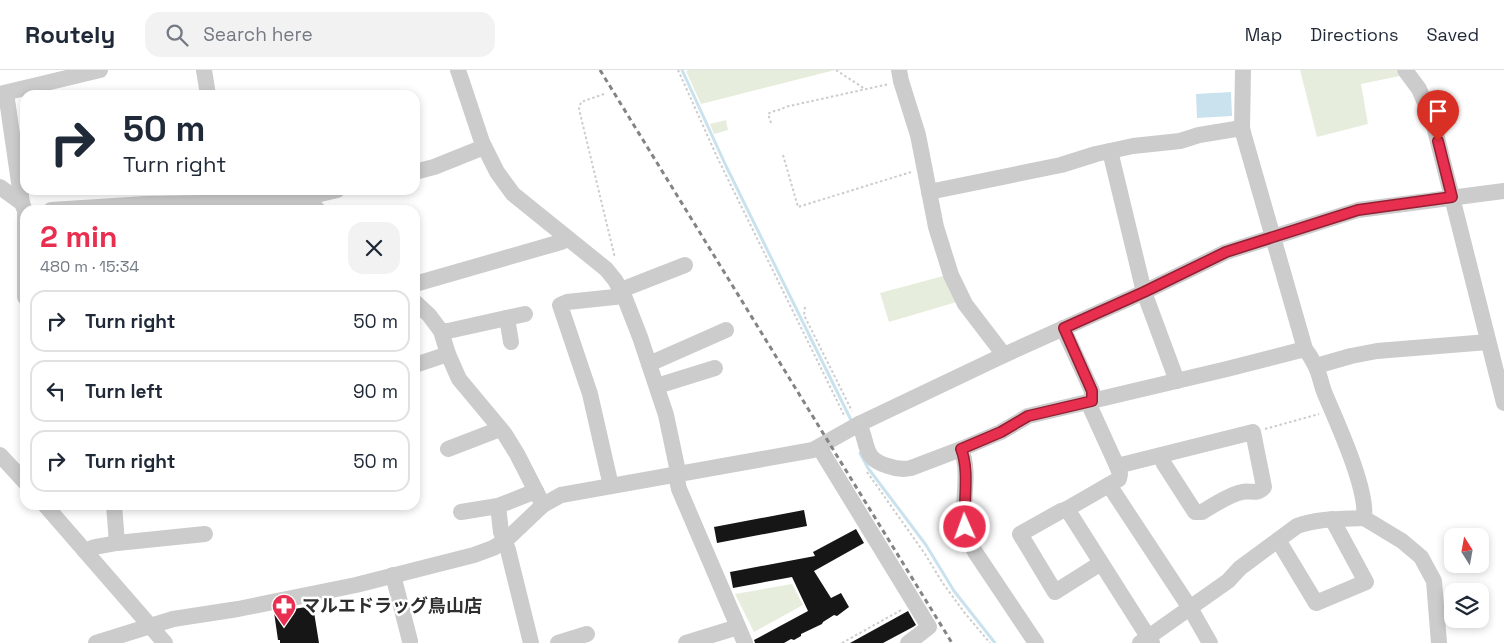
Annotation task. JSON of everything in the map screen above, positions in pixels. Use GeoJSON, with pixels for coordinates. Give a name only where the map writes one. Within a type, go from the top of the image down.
{"type":"FeatureCollection","features":[{"type":"Feature","properties":{"kind":"street"},"geometry":{"type":"LineString","coordinates":[[20,187],[3,93],[100,70]]}},
{"type":"Feature","properties":{"kind":"street"},"geometry":{"type":"LineString","coordinates":[[204,70],[207,90]]}},
{"type":"Feature","properties":{"kind":"street"},"geometry":{"type":"LineString","coordinates":[[458,70],[484,147],[497,172],[513,194],[612,276],[622,293],[657,386],[668,424],[677,467],[676,475],[679,489],[745,643]]}},
{"type":"Feature","properties":{"kind":"street"},"geometry":{"type":"LineString","coordinates":[[1243,70],[1242,128],[1305,348],[1316,366],[1358,480],[1365,510],[1364,518]]}},
{"type":"Feature","properties":{"kind":"street"},"geometry":{"type":"LineString","coordinates":[[1405,70],[1419,89],[1429,110],[1504,403]]}},
{"type":"Feature","properties":{"kind":"street"},"geometry":{"type":"LineString","coordinates":[[900,76],[918,135],[941,246],[957,289],[964,304],[1004,355]]}},
{"type":"Feature","properties":{"kind":"street"},"geometry":{"type":"LineString","coordinates":[[929,192],[1061,165],[1133,146],[1180,141],[1199,135],[1242,128]]}},
{"type":"Feature","properties":{"kind":"street"},"geometry":{"type":"LineString","coordinates":[[420,171],[484,147]]}},
{"type":"Feature","properties":{"kind":"street"},"geometry":{"type":"LineString","coordinates":[[1110,151],[1144,292],[1177,381]]}},
{"type":"Feature","properties":{"kind":"street"},"geometry":{"type":"LineString","coordinates":[[0,187],[20,205]]}},
{"type":"Feature","properties":{"kind":"street"},"geometry":{"type":"LineString","coordinates":[[461,512],[540,498],[553,498],[819,447],[855,427],[1004,355],[1144,292],[1226,252],[1364,209],[1504,191]]}},
{"type":"Feature","properties":{"kind":"street"},"geometry":{"type":"LineString","coordinates":[[311,205],[312,196],[316,195]]}},
{"type":"Feature","properties":{"kind":"street"},"geometry":{"type":"LineString","coordinates":[[136,205],[225,197],[301,205]]}},
{"type":"Feature","properties":{"kind":"street"},"geometry":{"type":"LineString","coordinates":[[420,283],[567,239]]}},
{"type":"Feature","properties":{"kind":"street"},"geometry":{"type":"LineString","coordinates":[[611,486],[590,394],[560,305],[567,302],[622,293],[685,266]]}},
{"type":"Feature","properties":{"kind":"street"},"geometry":{"type":"LineString","coordinates":[[420,307],[441,331],[448,354],[459,379],[500,429],[517,454],[540,498]]}},
{"type":"Feature","properties":{"kind":"street"},"geometry":{"type":"LineString","coordinates":[[441,331],[525,314]]}},
{"type":"Feature","properties":{"kind":"street"},"geometry":{"type":"LineString","coordinates":[[507,318],[511,342]]}},
{"type":"Feature","properties":{"kind":"street"},"geometry":{"type":"LineString","coordinates":[[1064,328],[1092,391],[1091,409],[1117,466],[1120,474],[1119,479],[1020,534],[1055,592],[1101,563]]}},
{"type":"Feature","properties":{"kind":"street"},"geometry":{"type":"LineString","coordinates":[[649,364],[726,330]]}},
{"type":"Feature","properties":{"kind":"street"},"geometry":{"type":"LineString","coordinates":[[1316,366],[1377,351],[1488,342]]}},
{"type":"Feature","properties":{"kind":"street"},"geometry":{"type":"LineString","coordinates":[[855,427],[864,433],[869,456],[878,464],[903,470],[1001,432],[1028,416],[1177,381],[1305,348]]}},
{"type":"Feature","properties":{"kind":"street"},"geometry":{"type":"LineString","coordinates":[[420,363],[448,354]]}},
{"type":"Feature","properties":{"kind":"street"},"geometry":{"type":"LineString","coordinates":[[657,386],[715,368]]}},
{"type":"Feature","properties":{"kind":"street"},"geometry":{"type":"LineString","coordinates":[[448,449],[500,429]]}},
{"type":"Feature","properties":{"kind":"street"},"geometry":{"type":"LineString","coordinates":[[1117,466],[1161,455],[1254,432],[1264,487],[1262,491],[1258,492],[1240,492],[1202,512],[1195,512],[1164,464],[1161,455]]}},
{"type":"Feature","properties":{"kind":"street"},"geometry":{"type":"LineString","coordinates":[[819,447],[929,627],[908,643]]}},
{"type":"Feature","properties":{"kind":"street"},"geometry":{"type":"LineString","coordinates":[[961,449],[965,468],[965,527],[969,540],[975,552],[1036,643]]}},
{"type":"Feature","properties":{"kind":"street"},"geometry":{"type":"LineString","coordinates":[[0,455],[20,477]]}},
{"type":"Feature","properties":{"kind":"street"},"geometry":{"type":"LineString","coordinates":[[1109,485],[1190,608],[1210,643]]}},
{"type":"Feature","properties":{"kind":"street"},"geometry":{"type":"LineString","coordinates":[[96,643],[173,619],[238,609],[356,586],[474,555],[494,548],[505,541],[540,498]]}},
{"type":"Feature","properties":{"kind":"street"},"geometry":{"type":"LineString","coordinates":[[498,506],[501,532],[505,541],[531,643]]}},
{"type":"Feature","properties":{"kind":"street"},"geometry":{"type":"LineString","coordinates":[[1067,509],[1147,641],[1228,581],[1240,568],[1297,526],[1308,522],[1332,519],[1364,518],[1402,541],[1421,557],[1434,581],[1439,643]]}},
{"type":"Feature","properties":{"kind":"street"},"geometry":{"type":"LineString","coordinates":[[49,510],[166,643]]}},
{"type":"Feature","properties":{"kind":"street"},"geometry":{"type":"LineString","coordinates":[[114,510],[117,543]]}},
{"type":"Feature","properties":{"kind":"street"},"geometry":{"type":"LineString","coordinates":[[1278,540],[1316,603],[1366,582],[1332,519]]}},
{"type":"Feature","properties":{"kind":"street"},"geometry":{"type":"LineString","coordinates":[[85,551],[94,547],[117,543],[205,534]]}},
{"type":"Feature","properties":{"kind":"street"},"geometry":{"type":"LineString","coordinates":[[393,575],[410,641]]}},
{"type":"Feature","properties":{"kind":"street"},"geometry":{"type":"LineString","coordinates":[[686,643],[738,627]]}},
{"type":"Feature","properties":{"kind":"street"},"geometry":{"type":"LineString","coordinates":[[558,643],[587,634]]}},
{"type":"Feature","properties":{"kind":"path"},"geometry":{"type":"LineString","coordinates":[[678,70],[718,159],[855,427]]}},
{"type":"Feature","properties":{"kind":"path"},"geometry":{"type":"LineString","coordinates":[[836,70],[865,89]]}},
{"type":"Feature","properties":{"kind":"path"},"geometry":{"type":"LineString","coordinates":[[771,123],[768,114],[770,112],[865,89],[900,76]]}},
{"type":"Feature","properties":{"kind":"path"},"geometry":{"type":"LineString","coordinates":[[604,94],[582,102],[579,109],[617,265],[612,276]]}},
{"type":"Feature","properties":{"kind":"path"},"geometry":{"type":"LineString","coordinates":[[783,155],[798,207],[924,167]]}},
{"type":"Feature","properties":{"kind":"path"},"geometry":{"type":"LineString","coordinates":[[805,307],[804,315],[855,427]]}},
{"type":"Feature","properties":{"kind":"path"},"geometry":{"type":"LineString","coordinates":[[1254,432],[1324,413],[1335,414]]}},
{"type":"Feature","properties":{"kind":"path"},"geometry":{"type":"LineString","coordinates":[[862,466],[910,532],[942,582],[990,643]]}},
{"type":"Feature","properties":{"kind":"path"},"geometry":{"type":"LineString","coordinates":[[842,643],[904,609]]}},
{"type":"Feature","properties":{"kind":"green space"},"geometry":{"type":"Polygon","coordinates":[[[835,70],[701,104],[686,71],[835,70]]]}},
{"type":"Feature","properties":{"kind":"green space"},"geometry":{"type":"Polygon","coordinates":[[[1300,70],[1396,70],[1400,76],[1361,84],[1368,124],[1317,137],[1300,70]]]}},
{"type":"Feature","properties":{"kind":"green space"},"geometry":{"type":"Polygon","coordinates":[[[726,120],[728,130],[714,134],[710,124],[726,120]]]}},
{"type":"Feature","properties":{"kind":"green space"},"geometry":{"type":"Polygon","coordinates":[[[947,275],[960,301],[889,322],[880,293],[947,275]]]}},
{"type":"Feature","properties":{"kind":"green space"},"geometry":{"type":"Polygon","coordinates":[[[792,584],[803,605],[754,632],[735,594],[792,584]]]}},
{"type":"Feature","properties":{"kind":"water"},"geometry":{"type":"Polygon","coordinates":[[[1231,92],[1232,116],[1197,118],[1196,94],[1231,92]]]}},
{"type":"Feature","properties":{"kind":"building"},"geometry":{"type":"Polygon","coordinates":[[[804,510],[807,526],[717,543],[714,527],[804,510]]]}},
{"type":"Feature","properties":{"kind":"building"},"geometry":{"type":"Polygon","coordinates":[[[856,529],[864,543],[814,571],[831,598],[841,593],[849,607],[837,616],[834,615],[822,624],[801,634],[801,636],[794,640],[791,639],[784,643],[755,643],[754,640],[808,611],[792,577],[733,588],[730,572],[815,556],[813,552],[856,529]]]}},
{"type":"Feature","properties":{"kind":"building"},"geometry":{"type":"Polygon","coordinates":[[[313,606],[319,643],[280,643],[274,612],[313,606]]]}},
{"type":"Feature","properties":{"kind":"building"},"geometry":{"type":"Polygon","coordinates":[[[908,611],[916,625],[913,627],[883,643],[850,643],[908,611]]]}},
{"type":"Feature","properties":{"kind":"waterway"},"geometry":{"type":"LineString","coordinates":[[682,70],[726,166],[851,420]]}},
{"type":"Feature","properties":{"kind":"waterway"},"geometry":{"type":"LineString","coordinates":[[860,453],[868,468],[926,545],[954,591],[995,643]]}},
{"type":"Feature","properties":{"kind":"railway"},"geometry":{"type":"LineString","coordinates":[[600,70],[952,643]]}},
{"type":"Feature","properties":{"kind":"place","name":"マルエドラッグ鳥山店"},"geometry":{"type":"Point","coordinates":[284,627]}},
{"type":"Feature","properties":{"kind":"route"},"geometry":{"type":"LineString","coordinates":[[965,527],[965,468],[961,449],[1001,432],[1022,418],[1092,401],[1092,391],[1064,328],[1226,252],[1358,210],[1452,197],[1438,141]]}}]}
